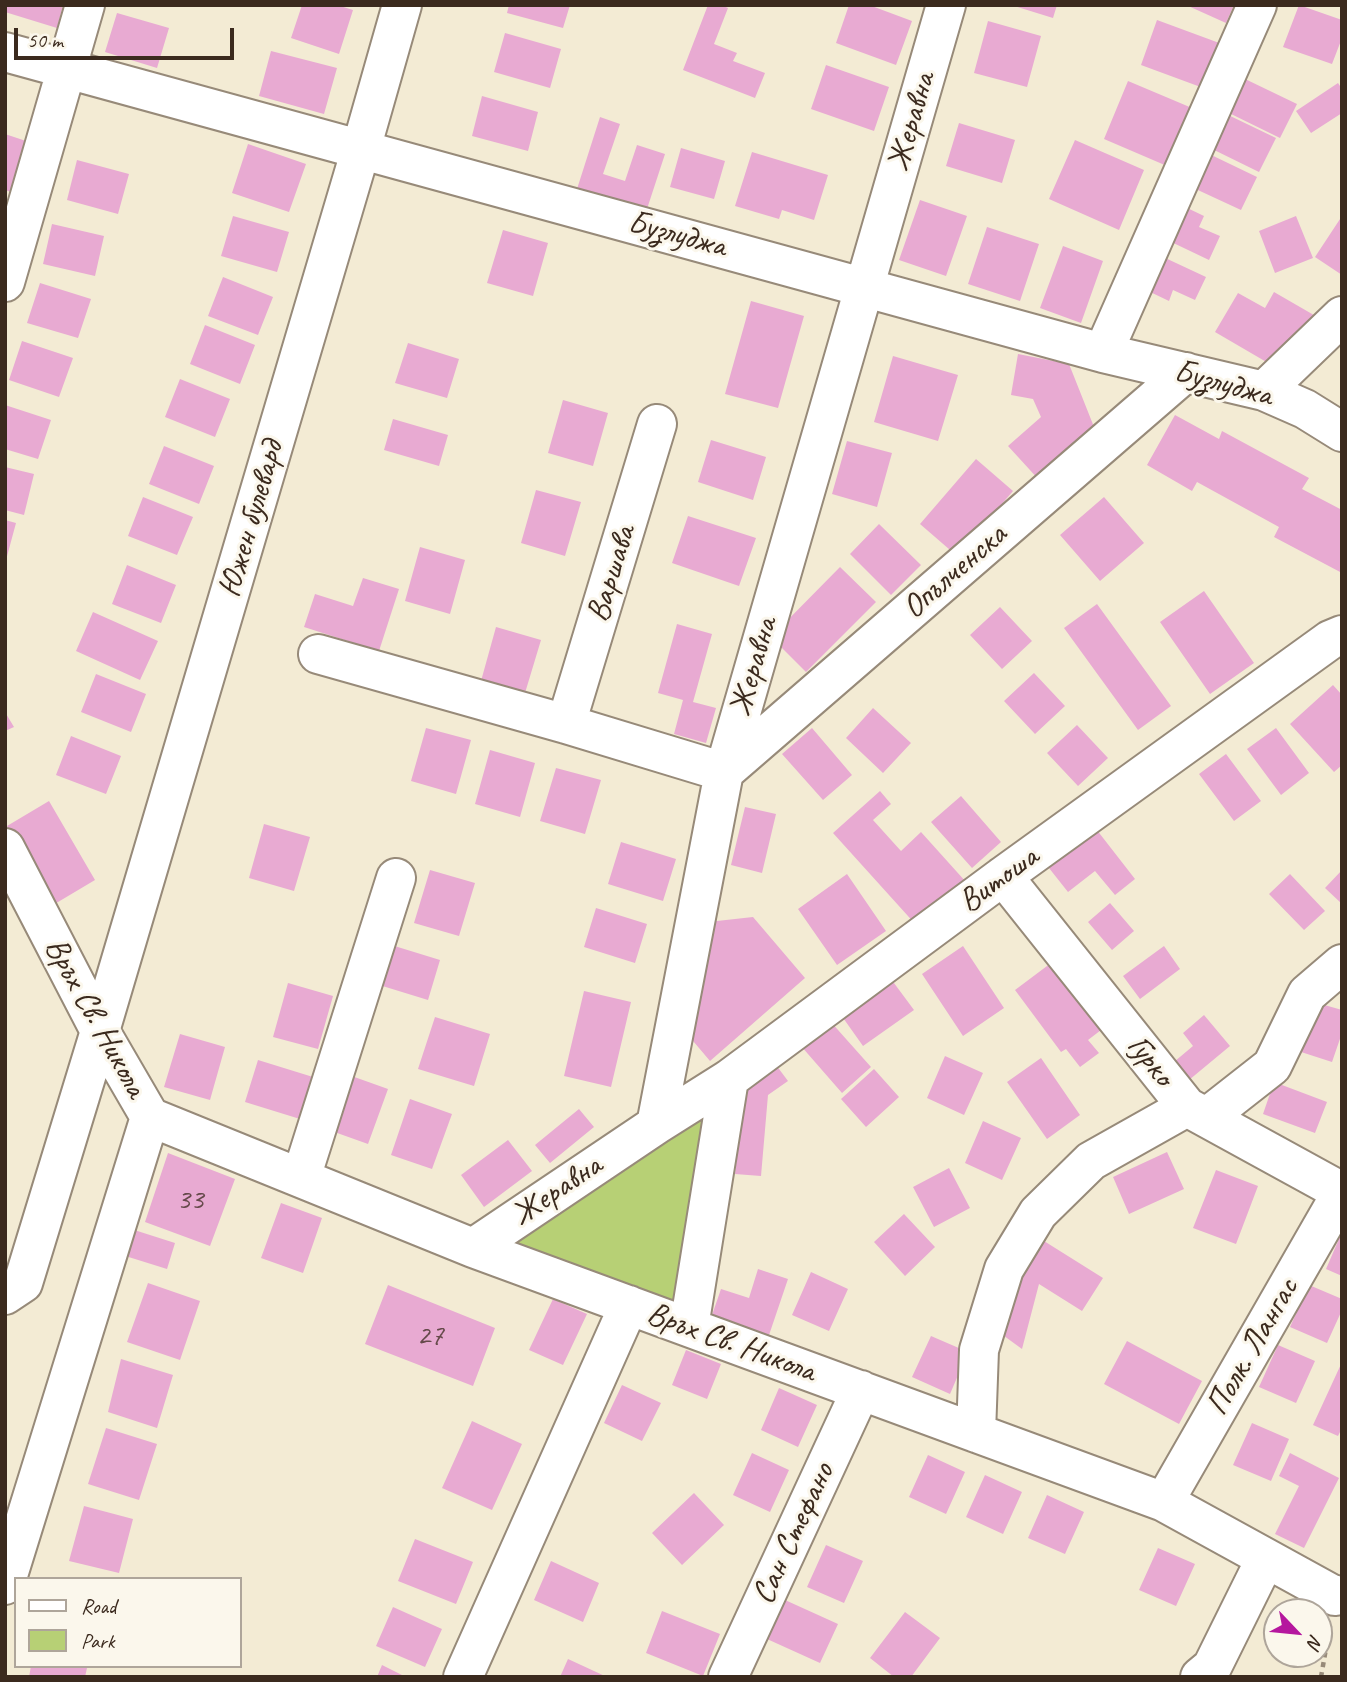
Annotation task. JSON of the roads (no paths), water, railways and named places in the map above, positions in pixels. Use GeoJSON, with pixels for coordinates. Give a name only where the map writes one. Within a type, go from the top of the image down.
{"type":"FeatureCollection","features":[{"type":"Feature","properties":{"kind":"street"},"geometry":{"type":"LineString","coordinates":[[5,282],[85,5]]}},
{"type":"Feature","properties":{"kind":"street","name":"Южен булевард"},"geometry":{"type":"LineString","coordinates":[[5,1295],[23,1283],[100,1031],[402,5]]}},
{"type":"Feature","properties":{"kind":"street"},"geometry":{"type":"LineString","coordinates":[[1103,353],[1257,5]]}},
{"type":"Feature","properties":{"kind":"street","name":"Жеравна"},"geometry":{"type":"LineString","coordinates":[[473,1248],[656,1125],[724,772],[864,286],[935,9]]}},
{"type":"Feature","properties":{"kind":"street","name":"Бузлуджа"},"geometry":{"type":"LineString","coordinates":[[5,52],[1103,353],[1264,391],[1305,410],[1342,432]]}},
{"type":"Feature","properties":{"kind":"street"},"geometry":{"type":"LineString","coordinates":[[1264,391],[1342,316]]}},
{"type":"Feature","properties":{"kind":"street","name":"Опълченска"},"geometry":{"type":"LineString","coordinates":[[724,772],[1186,372]]}},
{"type":"Feature","properties":{"kind":"street","name":"Варшава"},"geometry":{"type":"LineString","coordinates":[[566,724],[657,424]]}},
{"type":"Feature","properties":{"kind":"street","name":"Витоша"},"geometry":{"type":"LineString","coordinates":[[656,1125],[729,1079],[1003,876],[1330,640],[1342,635]]}},
{"type":"Feature","properties":{"kind":"street"},"geometry":{"type":"LineString","coordinates":[[318,654],[724,772]]}},
{"type":"Feature","properties":{"kind":"street","name":"Връх Св. Никола"},"geometry":{"type":"LineString","coordinates":[[5,848],[100,1031],[150,1117],[473,1248],[1164,1502],[1338,1595]]}},
{"type":"Feature","properties":{"kind":"street","name":"Гурко"},"geometry":{"type":"LineString","coordinates":[[1003,876],[1197,1112],[1342,1192]]}},
{"type":"Feature","properties":{"kind":"street"},"geometry":{"type":"LineString","coordinates":[[301,1178],[396,878]]}},
{"type":"Feature","properties":{"kind":"street"},"geometry":{"type":"LineString","coordinates":[[976,1433],[979,1350],[1004,1269],[1038,1213],[1091,1161],[1197,1112],[1272,1066],[1307,994],[1342,964]]}},
{"type":"Feature","properties":{"kind":"street"},"geometry":{"type":"LineString","coordinates":[[689,1327],[729,1079]]}},
{"type":"Feature","properties":{"kind":"street"},"geometry":{"type":"LineString","coordinates":[[5,1585],[150,1117]]}},
{"type":"Feature","properties":{"kind":"street","name":"Полк. Лангас"},"geometry":{"type":"LineString","coordinates":[[1164,1502],[1342,1192]]}},
{"type":"Feature","properties":{"kind":"street"},"geometry":{"type":"LineString","coordinates":[[463,1677],[629,1305]]}},
{"type":"Feature","properties":{"kind":"street","name":"Сан Стефано"},"geometry":{"type":"LineString","coordinates":[[728,1677],[861,1390]]}},
{"type":"Feature","properties":{"kind":"street"},"geometry":{"type":"LineString","coordinates":[[1200,1677],[1212,1667],[1266,1558]]}}]}
